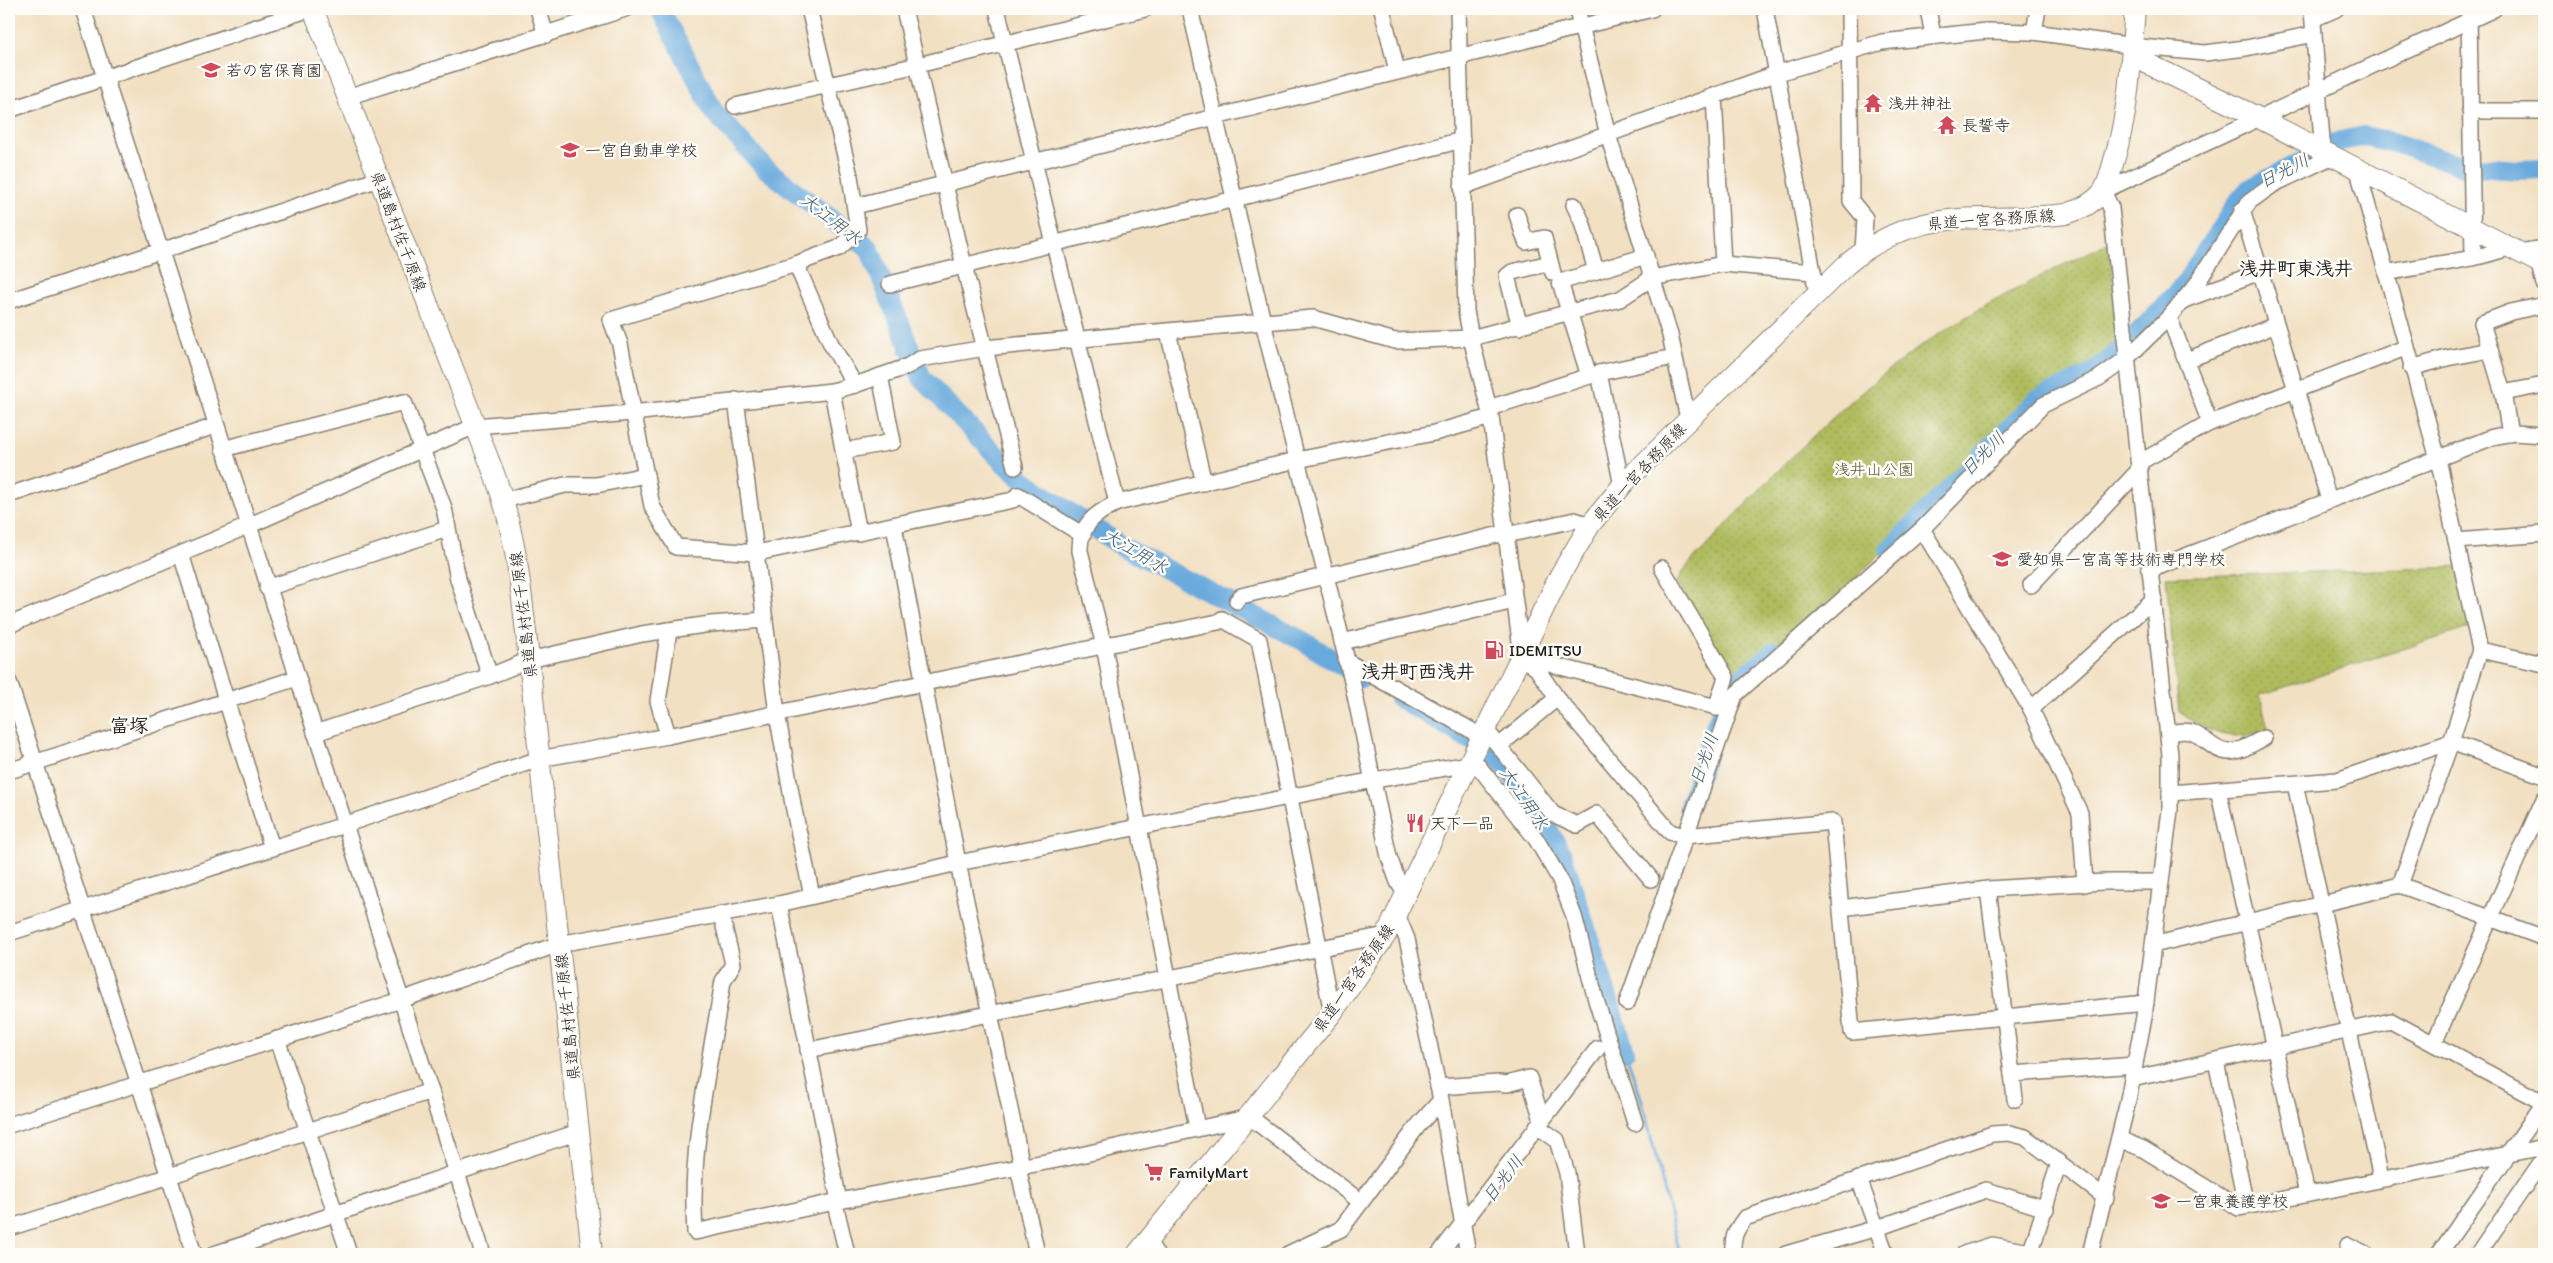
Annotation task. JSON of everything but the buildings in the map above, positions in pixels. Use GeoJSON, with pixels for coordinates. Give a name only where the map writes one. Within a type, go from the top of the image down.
{"type":"FeatureCollection","features":[{"type":"Feature","properties":{"kind":"main road","name":"県道島村佐千原線"},"geometry":{"type":"LineString","coordinates":[[312,9],[504,500],[515,544],[540,759],[592,1254]]}},
{"type":"Feature","properties":{"kind":"main road"},"geometry":{"type":"LineString","coordinates":[[2104,191],[2123,126],[2135,9]]}},
{"type":"Feature","properties":{"kind":"main road"},"geometry":{"type":"LineString","coordinates":[[2132,50],[2515,250],[2542,258]]}},
{"type":"Feature","properties":{"kind":"main road","name":"県道一宮各務原線"},"geometry":{"type":"LineString","coordinates":[[1147,1250],[1246,1118],[1332,1013],[1386,935],[1480,747],[1560,575],[1590,525],[1622,486],[1817,293],[1863,251],[1898,231],[1937,220],[2066,214],[2089,204],[2104,191]]}},
{"type":"Feature","properties":{"kind":"street"},"geometry":{"type":"LineString","coordinates":[[83,9],[267,588],[483,1254]]}},
{"type":"Feature","properties":{"kind":"street"},"geometry":{"type":"LineString","coordinates":[[9,110],[312,9]]}},
{"type":"Feature","properties":{"kind":"street"},"geometry":{"type":"LineString","coordinates":[[538,9],[546,35]]}},
{"type":"Feature","properties":{"kind":"street"},"geometry":{"type":"LineString","coordinates":[[347,97],[625,9]]}},
{"type":"Feature","properties":{"kind":"street"},"geometry":{"type":"LineString","coordinates":[[809,9],[850,176],[856,206],[858,230],[839,248],[796,264],[611,320],[620,344],[632,413],[652,506],[676,547],[757,553],[1013,500],[1018,495],[1083,535]]}},
{"type":"Feature","properties":{"kind":"street"},"geometry":{"type":"LineString","coordinates":[[904,9],[964,265],[1015,467]]}},
{"type":"Feature","properties":{"kind":"street"},"geometry":{"type":"LineString","coordinates":[[997,9],[1117,503]]}},
{"type":"Feature","properties":{"kind":"street"},"geometry":{"type":"LineString","coordinates":[[735,106],[827,87],[1145,9]]}},
{"type":"Feature","properties":{"kind":"street"},"geometry":{"type":"LineString","coordinates":[[1190,9],[1263,322],[1352,680],[1390,857],[1398,882],[1406,895]]}},
{"type":"Feature","properties":{"kind":"street"},"geometry":{"type":"LineString","coordinates":[[1382,9],[1397,72]]}},
{"type":"Feature","properties":{"kind":"street"},"geometry":{"type":"LineString","coordinates":[[1458,9],[1464,287],[1470,338],[1490,413],[1522,657],[1537,669],[1558,698],[1670,832],[1684,836],[1833,822],[1852,1032],[2146,1003]]}},
{"type":"Feature","properties":{"kind":"street"},"geometry":{"type":"LineString","coordinates":[[1577,9],[1608,135],[1646,256],[1674,357],[1688,419]]}},
{"type":"Feature","properties":{"kind":"street"},"geometry":{"type":"LineString","coordinates":[[856,206],[1652,9]]}},
{"type":"Feature","properties":{"kind":"street"},"geometry":{"type":"LineString","coordinates":[[1765,9],[1817,293]]}},
{"type":"Feature","properties":{"kind":"street"},"geometry":{"type":"LineString","coordinates":[[1849,9],[1851,201],[1864,218],[1863,251]]}},
{"type":"Feature","properties":{"kind":"street"},"geometry":{"type":"LineString","coordinates":[[1928,9],[1933,36]]}},
{"type":"Feature","properties":{"kind":"street"},"geometry":{"type":"LineString","coordinates":[[2034,32],[2038,9]]}},
{"type":"Feature","properties":{"kind":"street"},"geometry":{"type":"LineString","coordinates":[[1462,187],[1778,73],[1882,42],[1986,31],[2034,32],[2132,50],[2205,53],[2246,48],[2313,21],[2336,9]]}},
{"type":"Feature","properties":{"kind":"street"},"geometry":{"type":"LineString","coordinates":[[2090,1254],[2106,1198],[2134,1072],[2146,1003],[2170,810],[2168,733],[2140,465],[2126,358],[2111,208],[2104,191],[2319,91],[2469,14],[2494,9]]}},
{"type":"Feature","properties":{"kind":"street"},"geometry":{"type":"LineString","coordinates":[[2469,14],[2473,258]]}},
{"type":"Feature","properties":{"kind":"street"},"geometry":{"type":"LineString","coordinates":[[1722,709],[1735,695],[1922,529],[2043,405],[2099,378],[2126,358],[2169,317],[2184,300],[2215,256],[2242,210],[2249,202],[2274,184],[2328,153],[2322,141],[2313,21]]}},
{"type":"Feature","properties":{"kind":"street"},"geometry":{"type":"LineString","coordinates":[[1714,96],[1723,264]]}},
{"type":"Feature","properties":{"kind":"street"},"geometry":{"type":"LineString","coordinates":[[2470,111],[2544,111]]}},
{"type":"Feature","properties":{"kind":"street"},"geometry":{"type":"LineString","coordinates":[[890,284],[1235,200],[1462,140]]}},
{"type":"Feature","properties":{"kind":"street"},"geometry":{"type":"LineString","coordinates":[[2361,171],[2360,178],[2405,348],[2438,459],[2480,650],[2451,742],[2400,886]]}},
{"type":"Feature","properties":{"kind":"street"},"geometry":{"type":"LineString","coordinates":[[9,301],[160,250],[379,180]]}},
{"type":"Feature","properties":{"kind":"street"},"geometry":{"type":"LineString","coordinates":[[1574,205],[1582,222],[1596,271]]}},
{"type":"Feature","properties":{"kind":"street"},"geometry":{"type":"LineString","coordinates":[[2242,210],[2329,500]]}},
{"type":"Feature","properties":{"kind":"street"},"geometry":{"type":"LineString","coordinates":[[1517,216],[1526,242],[1544,238],[1550,263],[1556,281],[1560,284],[1568,314],[1594,374],[1622,486]]}},
{"type":"Feature","properties":{"kind":"street"},"geometry":{"type":"LineString","coordinates":[[2386,273],[2426,264],[2515,250]]}},
{"type":"Feature","properties":{"kind":"street"},"geometry":{"type":"LineString","coordinates":[[1560,284],[1560,282],[1646,256]]}},
{"type":"Feature","properties":{"kind":"street"},"geometry":{"type":"LineString","coordinates":[[2542,258],[2544,284]]}},
{"type":"Feature","properties":{"kind":"street"},"geometry":{"type":"LineString","coordinates":[[1520,326],[1507,276],[1512,272],[1550,263]]}},
{"type":"Feature","properties":{"kind":"street"},"geometry":{"type":"LineString","coordinates":[[796,264],[831,344],[855,385]]}},
{"type":"Feature","properties":{"kind":"street"},"geometry":{"type":"LineString","coordinates":[[9,625],[248,526],[475,426],[632,413],[832,390],[855,385],[906,367],[920,359],[985,348],[1263,322],[1313,318],[1395,341],[1470,338],[1620,299],[1652,278],[1723,264],[1813,272]]}},
{"type":"Feature","properties":{"kind":"street"},"geometry":{"type":"LineString","coordinates":[[2184,300],[2260,272]]}},
{"type":"Feature","properties":{"kind":"street"},"geometry":{"type":"LineString","coordinates":[[2510,434],[2503,393],[2482,324],[2511,312],[2544,305]]}},
{"type":"Feature","properties":{"kind":"street"},"geometry":{"type":"LineString","coordinates":[[2169,317],[2210,423]]}},
{"type":"Feature","properties":{"kind":"street"},"geometry":{"type":"LineString","coordinates":[[2187,360],[2276,325]]}},
{"type":"Feature","properties":{"kind":"street"},"geometry":{"type":"LineString","coordinates":[[1168,332],[1204,483]]}},
{"type":"Feature","properties":{"kind":"street"},"geometry":{"type":"LineString","coordinates":[[2031,585],[2140,465],[2210,423],[2405,348]]}},
{"type":"Feature","properties":{"kind":"street"},"geometry":{"type":"LineString","coordinates":[[2411,368],[2447,358],[2490,350]]}},
{"type":"Feature","properties":{"kind":"street"},"geometry":{"type":"LineString","coordinates":[[1197,1128],[1104,646],[1080,551],[1083,535],[1090,520],[1096,513],[1117,503],[1297,460],[1434,433],[1594,374],[1674,357]]}},
{"type":"Feature","properties":{"kind":"street"},"geometry":{"type":"LineString","coordinates":[[843,451],[893,442],[880,376]]}},
{"type":"Feature","properties":{"kind":"street"},"geometry":{"type":"LineString","coordinates":[[2503,393],[2544,385]]}},
{"type":"Feature","properties":{"kind":"street"},"geometry":{"type":"LineString","coordinates":[[832,390],[859,533]]}},
{"type":"Feature","properties":{"kind":"street"},"geometry":{"type":"LineString","coordinates":[[736,400],[777,714],[812,896]]}},
{"type":"Feature","properties":{"kind":"street"},"geometry":{"type":"LineString","coordinates":[[223,449],[404,402],[444,508],[458,579],[490,676]]}},
{"type":"Feature","properties":{"kind":"street"},"geometry":{"type":"LineString","coordinates":[[9,494],[215,426]]}},
{"type":"Feature","properties":{"kind":"street"},"geometry":{"type":"LineString","coordinates":[[2150,570],[2493,437],[2510,434],[2544,435]]}},
{"type":"Feature","properties":{"kind":"street"},"geometry":{"type":"LineString","coordinates":[[504,500],[565,486],[596,485],[646,475]]}},
{"type":"Feature","properties":{"kind":"street"},"geometry":{"type":"LineString","coordinates":[[1237,601],[1241,596],[1501,534],[1506,535],[1575,520],[1590,525]]}},
{"type":"Feature","properties":{"kind":"street"},"geometry":{"type":"LineString","coordinates":[[894,526],[958,863],[1037,1254]]}},
{"type":"Feature","properties":{"kind":"street"},"geometry":{"type":"LineString","coordinates":[[267,588],[447,529]]}},
{"type":"Feature","properties":{"kind":"street"},"geometry":{"type":"LineString","coordinates":[[1922,529],[2031,709],[2080,813],[2085,884]]}},
{"type":"Feature","properties":{"kind":"street"},"geometry":{"type":"LineString","coordinates":[[2456,541],[2544,534]]}},
{"type":"Feature","properties":{"kind":"street"},"geometry":{"type":"LineString","coordinates":[[181,554],[272,848]]}},
{"type":"Feature","properties":{"kind":"street"},"geometry":{"type":"LineString","coordinates":[[1628,1003],[1684,836],[1722,709],[1726,677],[1662,568]]}},
{"type":"Feature","properties":{"kind":"street"},"geometry":{"type":"LineString","coordinates":[[2031,709],[2154,599]]}},
{"type":"Feature","properties":{"kind":"street"},"geometry":{"type":"LineString","coordinates":[[1342,642],[1514,601]]}},
{"type":"Feature","properties":{"kind":"street"},"geometry":{"type":"LineString","coordinates":[[9,933],[344,825],[540,759],[777,714],[1218,622],[1222,619],[1259,640],[1288,798],[1332,1013]]}},
{"type":"Feature","properties":{"kind":"street"},"geometry":{"type":"LineString","coordinates":[[315,733],[490,676],[529,660],[669,630],[765,620]]}},
{"type":"Feature","properties":{"kind":"street"},"geometry":{"type":"LineString","coordinates":[[668,736],[658,701],[669,630]]}},
{"type":"Feature","properties":{"kind":"street"},"geometry":{"type":"LineString","coordinates":[[2480,650],[2544,664]]}},
{"type":"Feature","properties":{"kind":"street"},"geometry":{"type":"LineString","coordinates":[[1522,657],[1722,709]]}},
{"type":"Feature","properties":{"kind":"street"},"geometry":{"type":"LineString","coordinates":[[1346,660],[1470,729],[1559,878],[1574,916],[1596,1000],[1635,1123]]}},
{"type":"Feature","properties":{"kind":"street"},"geometry":{"type":"LineString","coordinates":[[9,771],[296,678]]}},
{"type":"Feature","properties":{"kind":"street"},"geometry":{"type":"LineString","coordinates":[[9,682],[194,1254]]}},
{"type":"Feature","properties":{"kind":"street"},"geometry":{"type":"LineString","coordinates":[[9,1125],[401,1000],[559,944],[779,904],[958,863],[1374,780],[1480,747],[1558,698]]}},
{"type":"Feature","properties":{"kind":"street"},"geometry":{"type":"LineString","coordinates":[[2168,733],[2184,730],[2193,732],[2217,748],[2227,752],[2238,750],[2264,738]]}},
{"type":"Feature","properties":{"kind":"street"},"geometry":{"type":"LineString","coordinates":[[2170,793],[2337,780],[2451,742],[2544,776]]}},
{"type":"Feature","properties":{"kind":"street"},"geometry":{"type":"LineString","coordinates":[[1480,747],[1553,814],[1578,825],[1597,814],[1651,880]]}},
{"type":"Feature","properties":{"kind":"street"},"geometry":{"type":"LineString","coordinates":[[2295,784],[2382,1178]]}},
{"type":"Feature","properties":{"kind":"street"},"geometry":{"type":"LineString","coordinates":[[2218,790],[2307,1194]]}},
{"type":"Feature","properties":{"kind":"street"},"geometry":{"type":"LineString","coordinates":[[2434,1044],[2492,919],[2544,799]]}},
{"type":"Feature","properties":{"kind":"street"},"geometry":{"type":"LineString","coordinates":[[1841,908],[1988,889],[2160,882]]}},
{"type":"Feature","properties":{"kind":"street"},"geometry":{"type":"LineString","coordinates":[[2153,939],[2400,886],[2544,938]]}},
{"type":"Feature","properties":{"kind":"street"},"geometry":{"type":"LineString","coordinates":[[1988,889],[2015,1099]]}},
{"type":"Feature","properties":{"kind":"street"},"geometry":{"type":"LineString","coordinates":[[779,904],[847,1254]]}},
{"type":"Feature","properties":{"kind":"street"},"geometry":{"type":"LineString","coordinates":[[721,914],[733,964],[723,981],[698,1142],[693,1201],[695,1232],[1020,1167],[1246,1118],[1255,1121],[1361,1202]]}},
{"type":"Feature","properties":{"kind":"street"},"geometry":{"type":"LineString","coordinates":[[1397,914],[1407,939],[1440,1094],[1468,1254]]}},
{"type":"Feature","properties":{"kind":"street"},"geometry":{"type":"LineString","coordinates":[[808,1050],[989,1016],[1386,935]]}},
{"type":"Feature","properties":{"kind":"street"},"geometry":{"type":"LineString","coordinates":[[2012,1074],[2134,1072],[2216,1061],[2391,1021],[2544,1103],[2439,1254]]}},
{"type":"Feature","properties":{"kind":"street"},"geometry":{"type":"LineString","coordinates":[[277,1039],[349,1254]]}},
{"type":"Feature","properties":{"kind":"street"},"geometry":{"type":"LineString","coordinates":[[1439,1254],[1598,1048]]}},
{"type":"Feature","properties":{"kind":"street"},"geometry":{"type":"LineString","coordinates":[[2216,1061],[2246,1206]]}},
{"type":"Feature","properties":{"kind":"street"},"geometry":{"type":"LineString","coordinates":[[1288,1254],[1341,1228],[1440,1094],[1499,1083],[1507,1084],[1529,1078],[1540,1123],[1557,1140],[1567,1173],[1578,1254]]}},
{"type":"Feature","properties":{"kind":"street"},"geometry":{"type":"LineString","coordinates":[[9,1228],[309,1133],[431,1091]]}},
{"type":"Feature","properties":{"kind":"street"},"geometry":{"type":"LineString","coordinates":[[214,1254],[336,1215],[456,1172],[579,1132]]}},
{"type":"Feature","properties":{"kind":"street"},"geometry":{"type":"LineString","coordinates":[[1733,1254],[1732,1240],[1736,1230],[1745,1218],[1992,1134],[2010,1133],[2025,1137],[2106,1198]]}},
{"type":"Feature","properties":{"kind":"street"},"geometry":{"type":"LineString","coordinates":[[2119,1139],[2143,1149],[2239,1208],[2544,1147]]}},
{"type":"Feature","properties":{"kind":"street"},"geometry":{"type":"LineString","coordinates":[[2478,1254],[2544,1158]]}},
{"type":"Feature","properties":{"kind":"street"},"geometry":{"type":"LineString","coordinates":[[1964,1254],[1992,1245],[2030,1253],[2046,1209],[2059,1163]]}},
{"type":"Feature","properties":{"kind":"street"},"geometry":{"type":"LineString","coordinates":[[1860,1179],[1886,1254]]}},
{"type":"Feature","properties":{"kind":"street"},"geometry":{"type":"LineString","coordinates":[[1786,1254],[1876,1228],[1986,1190],[2046,1209]]}},
{"type":"Feature","properties":{"kind":"street"},"geometry":{"type":"LineString","coordinates":[[2348,1245],[2366,1254]]}},
{"type":"Feature","properties":{"kind":"green space","name":"浅井山公園"},"geometry":{"type":"Polygon","coordinates":[[[2109,242],[2119,338],[2092,362],[2036,399],[1932,506],[1845,588],[1734,679],[1677,581],[1686,567],[1823,426],[1914,351],[1961,320],[2009,293],[2109,242]]]}},
{"type":"Feature","properties":{"kind":"green space"},"geometry":{"type":"Polygon","coordinates":[[[2462,567],[2475,626],[2260,695],[2268,729],[2255,733],[2232,736],[2211,731],[2179,712],[2166,577],[2462,567]]]}},
{"type":"Feature","properties":{"kind":"waterway","name":"大江用水"},"geometry":{"type":"LineString","coordinates":[[660,9],[714,112],[765,168],[869,248],[922,378],[1003,462],[1054,502],[1125,548],[1303,641],[1362,678]]}},
{"type":"Feature","properties":{"kind":"waterway","name":"日光川"},"geometry":{"type":"LineString","coordinates":[[1889,550],[2037,400],[2095,372],[2146,325],[2184,285],[2237,203],[2249,189],[2341,141],[2364,136],[2392,142],[2463,166],[2519,170],[2544,169]]}},
{"type":"Feature","properties":{"kind":"waterway","name":"日光川"},"geometry":{"type":"LineString","coordinates":[[1689,806],[1715,727],[1733,685],[1774,652]]}},
{"type":"Feature","properties":{"kind":"waterway","name":"大江用水"},"geometry":{"type":"LineString","coordinates":[[1399,698],[1494,754],[1532,803],[1563,857],[1625,1051]]}},
{"type":"Feature","properties":{"kind":"waterway"},"geometry":{"type":"LineString","coordinates":[[1619,1052],[1625,1051],[1642,1101],[1680,1254]]}},
{"type":"Feature","properties":{"kind":"place","name":"若の宮保育園"},"geometry":{"type":"Point","coordinates":[211,70]}},
{"type":"Feature","properties":{"kind":"place","name":"浅井神社"},"geometry":{"type":"Point","coordinates":[1873,103]}},
{"type":"Feature","properties":{"kind":"place","name":"長誓寺"},"geometry":{"type":"Point","coordinates":[1947,125]}},
{"type":"Feature","properties":{"kind":"place","name":"一宮自動車学校"},"geometry":{"type":"Point","coordinates":[570,150]}},
{"type":"Feature","properties":{"kind":"place","name":"愛知県一宮高等技術専門学校"},"geometry":{"type":"Point","coordinates":[2002,559]}},
{"type":"Feature","properties":{"kind":"place","name":"IDEMITSU"},"geometry":{"type":"Point","coordinates":[1494,650]}},
{"type":"Feature","properties":{"kind":"place","name":"天下一品"},"geometry":{"type":"Point","coordinates":[1415,823]}},
{"type":"Feature","properties":{"kind":"place","name":"FamilyMart"},"geometry":{"type":"Point","coordinates":[1154,1172]}},
{"type":"Feature","properties":{"kind":"place","name":"一宮東養護学校"},"geometry":{"type":"Point","coordinates":[2161,1201]}},
{"type":"Feature","properties":{"kind":"district","name":"浅井町東浅井"},"geometry":{"type":"Point","coordinates":[2296,268]}},
{"type":"Feature","properties":{"kind":"district","name":"浅井町西浅井"},"geometry":{"type":"Point","coordinates":[1418,671]}},
{"type":"Feature","properties":{"kind":"district","name":"富塚"},"geometry":{"type":"Point","coordinates":[129,725]}}]}
